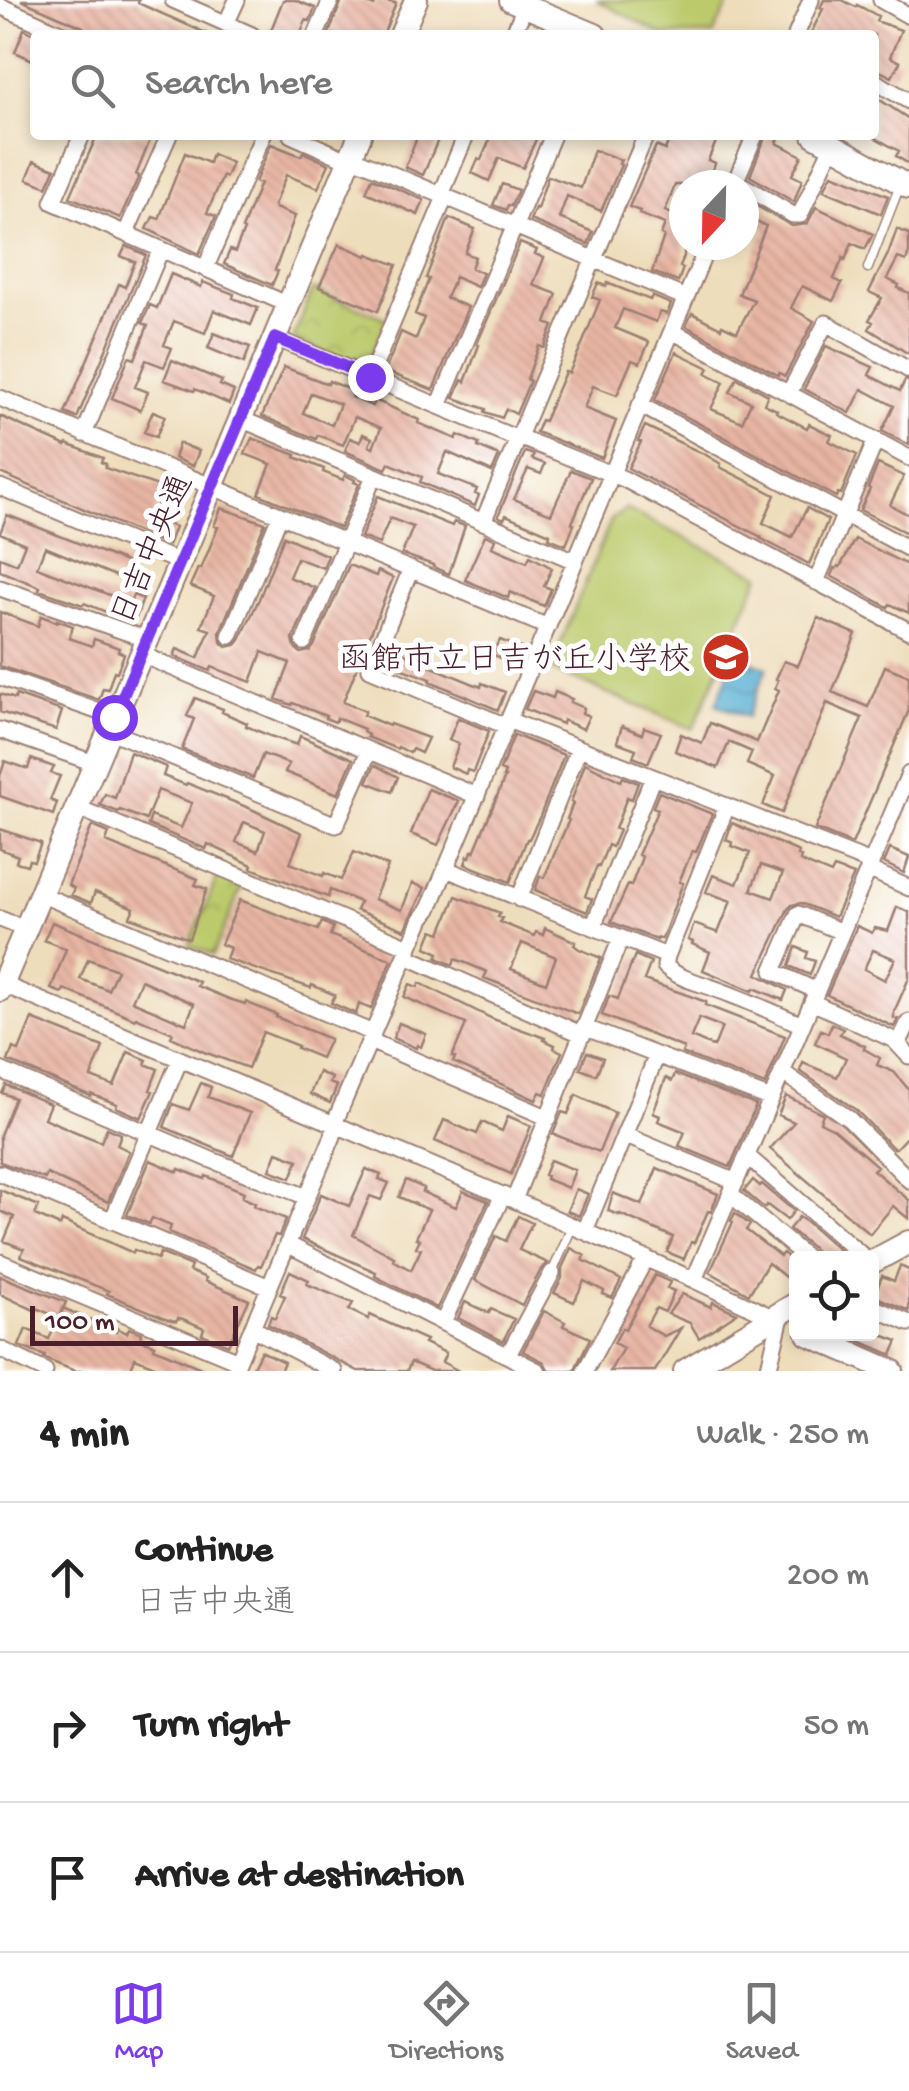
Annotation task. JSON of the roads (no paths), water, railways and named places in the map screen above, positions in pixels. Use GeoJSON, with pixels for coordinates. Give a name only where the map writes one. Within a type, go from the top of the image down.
{"type":"FeatureCollection","features":[{"type":"Feature","properties":{"kind":"street"},"geometry":{"type":"LineString","coordinates":[[172,0],[240,30]]}},
{"type":"Feature","properties":{"kind":"street"},"geometry":{"type":"LineString","coordinates":[[226,24],[237,0]]}},
{"type":"Feature","properties":{"kind":"street"},"geometry":{"type":"LineString","coordinates":[[318,30],[330,0]]}},
{"type":"Feature","properties":{"kind":"street"},"geometry":{"type":"LineString","coordinates":[[403,30],[416,0]]}},
{"type":"Feature","properties":{"kind":"street"},"geometry":{"type":"LineString","coordinates":[[798,30],[811,0]]}},
{"type":"Feature","properties":{"kind":"street"},"geometry":{"type":"LineString","coordinates":[[881,0],[909,16]]}},
{"type":"Feature","properties":{"kind":"street"},"geometry":{"type":"LineString","coordinates":[[514,30],[518,3],[583,30]]}},
{"type":"Feature","properties":{"kind":"street"},"geometry":{"type":"LineString","coordinates":[[0,6],[54,30]]}},
{"type":"Feature","properties":{"kind":"street"},"geometry":{"type":"LineString","coordinates":[[879,84],[909,101]]}},
{"type":"Feature","properties":{"kind":"street"},"geometry":{"type":"LineString","coordinates":[[80,140],[53,202],[289,305]]}},
{"type":"Feature","properties":{"kind":"street"},"geometry":{"type":"LineString","coordinates":[[126,233],[167,140]]}},
{"type":"Feature","properties":{"kind":"street"},"geometry":{"type":"LineString","coordinates":[[206,267],[260,140]]}},
{"type":"Feature","properties":{"kind":"street"},"geometry":{"type":"LineString","coordinates":[[304,140],[686,298]]}},
{"type":"Feature","properties":{"kind":"street","name":"日吉中央通"},"geometry":{"type":"LineString","coordinates":[[1,987],[358,140]]}},
{"type":"Feature","properties":{"kind":"street"},"geometry":{"type":"LineString","coordinates":[[370,377],[464,140]]}},
{"type":"Feature","properties":{"kind":"street"},"geometry":{"type":"LineString","coordinates":[[439,406],[551,140]]}},
{"type":"Feature","properties":{"kind":"street"},"geometry":{"type":"LineString","coordinates":[[483,522],[644,140]]}},
{"type":"Feature","properties":{"kind":"street"},"geometry":{"type":"LineString","coordinates":[[744,170],[753,140]]}},
{"type":"Feature","properties":{"kind":"street"},"geometry":{"type":"LineString","coordinates":[[759,195],[793,215],[800,215],[823,140],[905,185]]}},
{"type":"Feature","properties":{"kind":"street"},"geometry":{"type":"LineString","coordinates":[[84,434],[161,249]]}},
{"type":"Feature","properties":{"kind":"street"},"geometry":{"type":"LineString","coordinates":[[0,1262],[236,1366],[371,1037],[446,869],[702,260]]}},
{"type":"Feature","properties":{"kind":"street"},"geometry":{"type":"LineString","coordinates":[[789,394],[826,322],[909,370]]}},
{"type":"Feature","properties":{"kind":"street"},"geometry":{"type":"LineString","coordinates":[[672,331],[909,458]]}},
{"type":"Feature","properties":{"kind":"street"},"geometry":{"type":"LineString","coordinates":[[275,338],[624,479],[909,631]]}},
{"type":"Feature","properties":{"kind":"street"},"geometry":{"type":"LineString","coordinates":[[0,398],[548,627]]}},
{"type":"Feature","properties":{"kind":"street"},"geometry":{"type":"LineString","coordinates":[[640,405],[909,550]]}},
{"type":"Feature","properties":{"kind":"street"},"geometry":{"type":"LineString","coordinates":[[240,419],[575,561]]}},
{"type":"Feature","properties":{"kind":"street"},"geometry":{"type":"LineString","coordinates":[[816,582],[876,440]]}},
{"type":"Feature","properties":{"kind":"street"},"geometry":{"type":"LineString","coordinates":[[304,642],[374,476]]}},
{"type":"Feature","properties":{"kind":"street"},"geometry":{"type":"LineString","coordinates":[[0,487],[179,562]]}},
{"type":"Feature","properties":{"kind":"street"},"geometry":{"type":"LineString","coordinates":[[230,636],[280,515]]}},
{"type":"Feature","properties":{"kind":"street"},"geometry":{"type":"LineString","coordinates":[[411,569],[370,668],[726,806],[870,866],[909,888]]}},
{"type":"Feature","properties":{"kind":"street"},"geometry":{"type":"LineString","coordinates":[[0,588],[143,646],[369,751],[477,796]]}},
{"type":"Feature","properties":{"kind":"street"},"geometry":{"type":"LineString","coordinates":[[0,678],[336,825],[369,751]]}},
{"type":"Feature","properties":{"kind":"street"},"geometry":{"type":"LineString","coordinates":[[0,730],[94,763]]}},
{"type":"Feature","properties":{"kind":"street"},"geometry":{"type":"LineString","coordinates":[[519,899],[578,748]]}},
{"type":"Feature","properties":{"kind":"street"},"geometry":{"type":"LineString","coordinates":[[694,1280],[909,774]]}},
{"type":"Feature","properties":{"kind":"street"},"geometry":{"type":"LineString","coordinates":[[593,927],[652,777]]}},
{"type":"Feature","properties":{"kind":"street"},"geometry":{"type":"LineString","coordinates":[[726,806],[664,966],[675,976],[763,1007],[802,1026]]}},
{"type":"Feature","properties":{"kind":"street"},"geometry":{"type":"LineString","coordinates":[[76,807],[585,1032],[772,1098]]}},
{"type":"Feature","properties":{"kind":"street"},"geometry":{"type":"LineString","coordinates":[[446,869],[667,956]]}},
{"type":"Feature","properties":{"kind":"street"},"geometry":{"type":"LineString","coordinates":[[40,894],[548,1118]]}},
{"type":"Feature","properties":{"kind":"street"},"geometry":{"type":"LineString","coordinates":[[842,932],[798,914],[773,971],[904,1050],[909,1022]]}},
{"type":"Feature","properties":{"kind":"street"},"geometry":{"type":"LineString","coordinates":[[443,1322],[548,1118],[621,938]]}},
{"type":"Feature","properties":{"kind":"street"},"geometry":{"type":"LineString","coordinates":[[1,987],[180,1059],[786,1318]]}},
{"type":"Feature","properties":{"kind":"street"},"geometry":{"type":"LineString","coordinates":[[579,1228],[657,1056]]}},
{"type":"Feature","properties":{"kind":"street"},"geometry":{"type":"LineString","coordinates":[[112,1220],[180,1059]]}},
{"type":"Feature","properties":{"kind":"street"},"geometry":{"type":"LineString","coordinates":[[0,1070],[307,1197]]}},
{"type":"Feature","properties":{"kind":"street"},"geometry":{"type":"LineString","coordinates":[[782,1072],[849,1120],[909,1180]]}},
{"type":"Feature","properties":{"kind":"street"},"geometry":{"type":"LineString","coordinates":[[624,1134],[733,1188],[799,1251]]}},
{"type":"Feature","properties":{"kind":"street"},"geometry":{"type":"LineString","coordinates":[[747,1156],[857,1251]]}},
{"type":"Feature","properties":{"kind":"street"},"geometry":{"type":"LineString","coordinates":[[0,1174],[269,1287]]}},
{"type":"Feature","properties":{"kind":"street"},"geometry":{"type":"LineString","coordinates":[[879,1258],[909,1242]]}},
{"type":"Feature","properties":{"kind":"street"},"geometry":{"type":"LineString","coordinates":[[288,1244],[538,1371]]}},
{"type":"Feature","properties":{"kind":"street"},"geometry":{"type":"LineString","coordinates":[[585,1371],[646,1258]]}},
{"type":"Feature","properties":{"kind":"street"},"geometry":{"type":"LineString","coordinates":[[508,1356],[552,1273]]}},
{"type":"Feature","properties":{"kind":"street"},"geometry":{"type":"LineString","coordinates":[[879,1310],[909,1324]]}},
{"type":"Feature","properties":{"kind":"street"},"geometry":{"type":"LineString","coordinates":[[685,1371],[786,1318]]}},
{"type":"Feature","properties":{"kind":"street"},"geometry":{"type":"LineString","coordinates":[[768,1371],[786,1318]]}},
{"type":"Feature","properties":{"kind":"street"},"geometry":{"type":"LineString","coordinates":[[252,1328],[334,1371]]}},
{"type":"Feature","properties":{"kind":"street"},"geometry":{"type":"LineString","coordinates":[[824,1341],[892,1371]]}},
{"type":"Feature","properties":{"kind":"street"},"geometry":{"type":"LineString","coordinates":[[0,1349],[45,1371]]}},
{"type":"Feature","properties":{"kind":"lane"},"geometry":{"type":"LineString","coordinates":[[868,268],[905,185]]}},
{"type":"Feature","properties":{"kind":"lane"},"geometry":{"type":"LineString","coordinates":[[552,1273],[579,1228]]}},
{"type":"Feature","properties":{"kind":"water"},"geometry":{"type":"Polygon","coordinates":[[[736,655],[767,668],[747,717],[716,704],[736,655]]]}},
{"type":"Feature","properties":{"kind":"place","name":"函館市立日吉が丘小学校"},"geometry":{"type":"Point","coordinates":[726,657]}}]}
